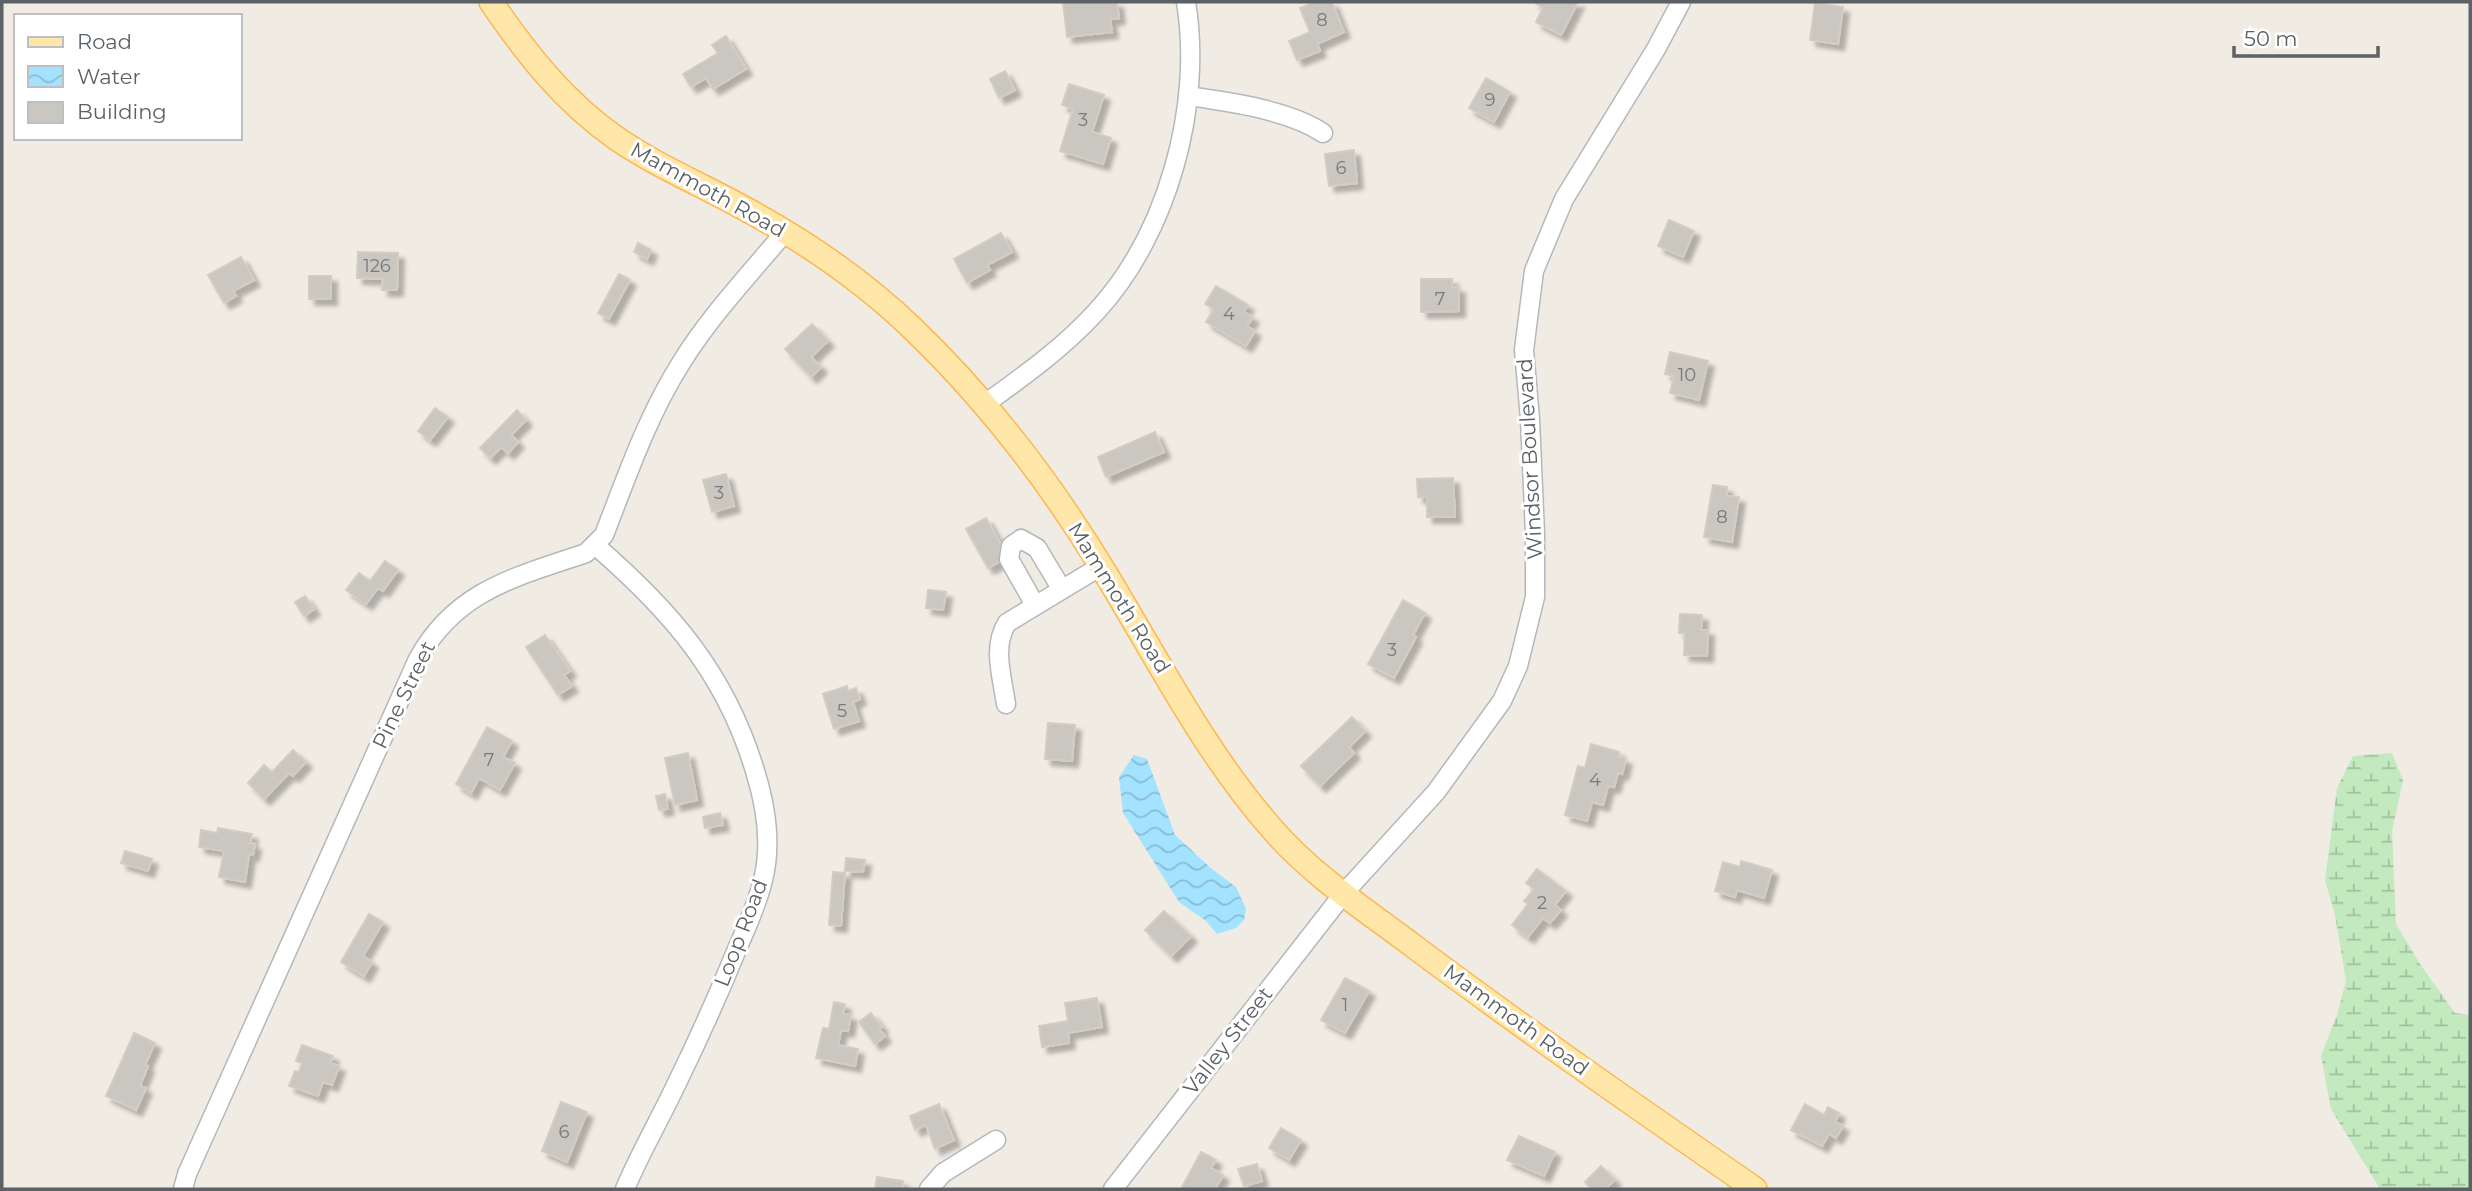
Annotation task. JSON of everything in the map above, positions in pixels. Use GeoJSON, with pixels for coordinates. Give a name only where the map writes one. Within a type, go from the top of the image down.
{"type":"FeatureCollection","features":[{"type":"Feature","properties":{"kind":"main road","name":"Mammoth Road"},"geometry":{"type":"LineString","coordinates":[[491,2],[523,47],[567,99],[613,136],[669,170],[739,205],[785,232],[858,282],[889,307],[985,404],[1017,443],[1064,509],[1206,740],[1245,796],[1274,832],[1308,865],[1463,984],[1755,1189]]}},
{"type":"Feature","properties":{"kind":"street"},"geometry":{"type":"LineString","coordinates":[[985,404],[1048,358],[1098,310],[1121,280],[1155,218],[1181,142],[1188,96],[1191,60],[1186,2]]}},
{"type":"Feature","properties":{"kind":"street","name":"Windsor Boulevard"},"geometry":{"type":"LineString","coordinates":[[1344,893],[1436,792],[1463,757],[1502,701],[1518,666],[1535,597],[1530,419],[1524,350],[1534,271],[1564,199],[1656,49],[1681,2]]}},
{"type":"Feature","properties":{"kind":"street"},"geometry":{"type":"LineString","coordinates":[[1188,96],[1247,106],[1309,124],[1323,133]]}},
{"type":"Feature","properties":{"kind":"street"},"geometry":{"type":"LineString","coordinates":[[596,546],[604,535],[644,432],[681,362],[785,232]]}},
{"type":"Feature","properties":{"kind":"street"},"geometry":{"type":"LineString","coordinates":[[1035,605],[1009,559],[1011,546],[1021,539],[1037,548],[1061,589]]}},
{"type":"Feature","properties":{"kind":"street","name":"Pine Street"},"geometry":{"type":"LineString","coordinates":[[183,1189],[187,1174],[406,684],[428,641],[455,612],[488,588],[586,553],[596,546]]}},
{"type":"Feature","properties":{"kind":"street","name":"Loop Road"},"geometry":{"type":"LineString","coordinates":[[596,546],[650,594],[704,660],[717,681],[746,743],[762,793],[767,829],[764,879],[755,906],[724,982],[625,1189]]}},
{"type":"Feature","properties":{"kind":"street"},"geometry":{"type":"LineString","coordinates":[[1006,704],[998,646],[1000,635],[1007,623],[1101,566]]}},
{"type":"Feature","properties":{"kind":"street","name":"Valley Street"},"geometry":{"type":"LineString","coordinates":[[1113,1189],[1344,893]]}},
{"type":"Feature","properties":{"kind":"street"},"geometry":{"type":"LineString","coordinates":[[929,1189],[943,1173],[996,1140]]}},
{"type":"Feature","properties":{"kind":"green space"},"geometry":{"type":"Polygon","coordinates":[[[2392,753],[2403,780],[2392,832],[2396,924],[2455,1013],[2470,1015],[2470,1189],[2380,1189],[2331,1109],[2321,1056],[2337,1015],[2346,981],[2335,915],[2325,880],[2337,788],[2353,756],[2392,753]]]}},
{"type":"Feature","properties":{"kind":"water"},"geometry":{"type":"Polygon","coordinates":[[[1134,755],[1147,759],[1175,835],[1236,887],[1246,909],[1244,920],[1236,928],[1217,934],[1206,921],[1179,902],[1123,813],[1119,777],[1134,755]]]}},
{"type":"Feature","properties":{"kind":"building"},"geometry":{"type":"Polygon","coordinates":[[[1063,2],[1117,2],[1119,18],[1110,19],[1112,32],[1067,37],[1063,2]]]}},
{"type":"Feature","properties":{"kind":"building"},"geometry":{"type":"Polygon","coordinates":[[[1315,2],[1332,2],[1344,32],[1317,44],[1320,51],[1297,60],[1289,41],[1310,32],[1300,8],[1315,2]]]}},
{"type":"Feature","properties":{"kind":"building"},"geometry":{"type":"Polygon","coordinates":[[[1534,2],[1578,2],[1561,35],[1536,22],[1543,8],[1534,2]]]}},
{"type":"Feature","properties":{"kind":"building"},"geometry":{"type":"Polygon","coordinates":[[[1815,3],[1843,7],[1838,44],[1810,40],[1815,3]]]}},
{"type":"Feature","properties":{"kind":"building"},"geometry":{"type":"Polygon","coordinates":[[[726,36],[746,69],[713,89],[706,78],[691,87],[683,74],[718,53],[712,45],[726,36]]]}},
{"type":"Feature","properties":{"kind":"building"},"geometry":{"type":"Polygon","coordinates":[[[1005,71],[1015,90],[999,98],[990,79],[1005,71]]]}},
{"type":"Feature","properties":{"kind":"building"},"geometry":{"type":"Polygon","coordinates":[[[1486,78],[1510,92],[1494,122],[1469,108],[1486,78]]]}},
{"type":"Feature","properties":{"kind":"building"},"geometry":{"type":"Polygon","coordinates":[[[1069,84],[1104,95],[1092,132],[1111,138],[1103,164],[1060,151],[1073,109],[1062,105],[1069,84]]]}},
{"type":"Feature","properties":{"kind":"building"},"geometry":{"type":"Polygon","coordinates":[[[1354,150],[1357,183],[1329,186],[1325,154],[1354,150]]]}},
{"type":"Feature","properties":{"kind":"building"},"geometry":{"type":"Polygon","coordinates":[[[1669,220],[1694,231],[1683,257],[1658,246],[1669,220]]]}},
{"type":"Feature","properties":{"kind":"building"},"geometry":{"type":"Polygon","coordinates":[[[1001,233],[1012,252],[987,265],[990,270],[967,283],[954,259],[1001,233]]]}},
{"type":"Feature","properties":{"kind":"building"},"geometry":{"type":"Polygon","coordinates":[[[638,243],[651,250],[647,259],[634,252],[638,243]]]}},
{"type":"Feature","properties":{"kind":"building"},"geometry":{"type":"Polygon","coordinates":[[[358,252],[398,253],[397,290],[382,290],[383,279],[357,278],[358,252]]]}},
{"type":"Feature","properties":{"kind":"building"},"geometry":{"type":"Polygon","coordinates":[[[241,257],[254,280],[233,291],[236,296],[224,303],[208,275],[241,257]]]}},
{"type":"Feature","properties":{"kind":"building"},"geometry":{"type":"Polygon","coordinates":[[[619,274],[630,280],[609,319],[598,313],[619,274]]]}},
{"type":"Feature","properties":{"kind":"building"},"geometry":{"type":"Polygon","coordinates":[[[309,276],[331,276],[331,299],[309,299],[309,276]]]}},
{"type":"Feature","properties":{"kind":"building"},"geometry":{"type":"Polygon","coordinates":[[[1421,279],[1452,279],[1452,287],[1459,287],[1459,311],[1421,312],[1421,279]]]}},
{"type":"Feature","properties":{"kind":"building"},"geometry":{"type":"Polygon","coordinates":[[[1216,286],[1248,305],[1243,312],[1253,317],[1247,326],[1255,331],[1246,346],[1206,322],[1214,309],[1205,304],[1216,286]]]}},
{"type":"Feature","properties":{"kind":"building"},"geometry":{"type":"Polygon","coordinates":[[[812,324],[828,341],[811,357],[821,367],[811,377],[785,349],[812,324]]]}},
{"type":"Feature","properties":{"kind":"building"},"geometry":{"type":"Polygon","coordinates":[[[1670,352],[1708,361],[1699,400],[1670,393],[1674,376],[1665,374],[1670,352]]]}},
{"type":"Feature","properties":{"kind":"building"},"geometry":{"type":"Polygon","coordinates":[[[435,408],[448,417],[430,440],[418,431],[435,408]]]}},
{"type":"Feature","properties":{"kind":"building"},"geometry":{"type":"Polygon","coordinates":[[[517,410],[526,420],[511,435],[518,442],[508,453],[501,447],[490,458],[480,448],[517,410]]]}},
{"type":"Feature","properties":{"kind":"building"},"geometry":{"type":"Polygon","coordinates":[[[1155,432],[1164,452],[1106,477],[1098,457],[1155,432]]]}},
{"type":"Feature","properties":{"kind":"building"},"geometry":{"type":"Polygon","coordinates":[[[726,474],[734,506],[712,512],[703,480],[726,474]]]}},
{"type":"Feature","properties":{"kind":"building"},"geometry":{"type":"Polygon","coordinates":[[[1453,478],[1455,517],[1427,517],[1427,497],[1418,497],[1417,479],[1453,478]]]}},
{"type":"Feature","properties":{"kind":"building"},"geometry":{"type":"Polygon","coordinates":[[[1713,485],[1727,487],[1726,496],[1739,497],[1732,542],[1704,537],[1713,485]]]}},
{"type":"Feature","properties":{"kind":"building"},"geometry":{"type":"Polygon","coordinates":[[[986,518],[1008,557],[988,568],[966,529],[986,518]]]}},
{"type":"Feature","properties":{"kind":"building"},"geometry":{"type":"Polygon","coordinates":[[[385,561],[398,570],[383,591],[378,588],[366,604],[346,590],[359,573],[370,581],[385,561]]]}},
{"type":"Feature","properties":{"kind":"building"},"geometry":{"type":"Polygon","coordinates":[[[928,590],[946,592],[943,610],[926,608],[928,590]]]}},
{"type":"Feature","properties":{"kind":"building"},"geometry":{"type":"Polygon","coordinates":[[[305,596],[314,609],[304,616],[295,602],[305,596]]]}},
{"type":"Feature","properties":{"kind":"building"},"geometry":{"type":"Polygon","coordinates":[[[1403,600],[1425,613],[1413,635],[1416,637],[1394,678],[1368,664],[1403,600]]]}},
{"type":"Feature","properties":{"kind":"building"},"geometry":{"type":"Polygon","coordinates":[[[1680,614],[1702,615],[1701,630],[1708,630],[1707,656],[1684,655],[1685,633],[1679,633],[1680,614]]]}},
{"type":"Feature","properties":{"kind":"building"},"geometry":{"type":"Polygon","coordinates":[[[545,635],[570,671],[564,675],[572,686],[558,695],[526,647],[545,635]]]}},
{"type":"Feature","properties":{"kind":"building"},"geometry":{"type":"Polygon","coordinates":[[[847,686],[848,691],[856,688],[860,699],[853,702],[859,721],[834,729],[823,694],[847,686]]]}},
{"type":"Feature","properties":{"kind":"building"},"geometry":{"type":"Polygon","coordinates":[[[1352,717],[1365,731],[1349,747],[1354,753],[1320,786],[1301,766],[1352,717]]]}},
{"type":"Feature","properties":{"kind":"building"},"geometry":{"type":"Polygon","coordinates":[[[1048,723],[1075,725],[1072,761],[1045,759],[1048,723]]]}},
{"type":"Feature","properties":{"kind":"building"},"geometry":{"type":"Polygon","coordinates":[[[487,727],[512,741],[503,757],[515,763],[500,790],[479,778],[471,793],[456,784],[487,727]]]}},
{"type":"Feature","properties":{"kind":"building"},"geometry":{"type":"Polygon","coordinates":[[[1591,744],[1619,752],[1618,757],[1626,759],[1622,774],[1618,773],[1614,787],[1608,786],[1603,805],[1592,802],[1587,821],[1565,815],[1578,766],[1585,768],[1591,744]]]}},
{"type":"Feature","properties":{"kind":"building"},"geometry":{"type":"Polygon","coordinates":[[[293,750],[306,762],[293,776],[289,773],[264,799],[248,783],[264,765],[272,772],[293,750]]]}},
{"type":"Feature","properties":{"kind":"building"},"geometry":{"type":"Polygon","coordinates":[[[688,753],[697,800],[675,805],[665,758],[688,753]]]}},
{"type":"Feature","properties":{"kind":"building"},"geometry":{"type":"Polygon","coordinates":[[[665,794],[668,809],[659,810],[656,796],[665,794]]]}},
{"type":"Feature","properties":{"kind":"building"},"geometry":{"type":"Polygon","coordinates":[[[720,813],[723,825],[705,828],[703,817],[720,813]]]}},
{"type":"Feature","properties":{"kind":"building"},"geometry":{"type":"Polygon","coordinates":[[[218,828],[252,834],[250,843],[255,844],[253,855],[249,854],[245,882],[219,877],[224,851],[199,847],[201,830],[217,833],[218,828]]]}},
{"type":"Feature","properties":{"kind":"building"},"geometry":{"type":"Polygon","coordinates":[[[125,851],[152,859],[148,871],[121,863],[125,851]]]}},
{"type":"Feature","properties":{"kind":"building"},"geometry":{"type":"Polygon","coordinates":[[[846,858],[865,860],[863,872],[845,871],[846,858]]]}},
{"type":"Feature","properties":{"kind":"building"},"geometry":{"type":"Polygon","coordinates":[[[1741,861],[1772,870],[1764,898],[1737,890],[1735,897],[1715,891],[1723,862],[1740,867],[1741,861]]]}},
{"type":"Feature","properties":{"kind":"building"},"geometry":{"type":"Polygon","coordinates":[[[1537,869],[1566,891],[1555,905],[1561,910],[1550,923],[1543,918],[1528,937],[1512,925],[1528,904],[1524,901],[1534,889],[1526,883],[1537,869]]]}},
{"type":"Feature","properties":{"kind":"building"},"geometry":{"type":"Polygon","coordinates":[[[833,872],[845,873],[841,926],[829,925],[833,872]]]}},
{"type":"Feature","properties":{"kind":"building"},"geometry":{"type":"Polygon","coordinates":[[[1164,911],[1191,936],[1171,956],[1145,930],[1164,911]]]}},
{"type":"Feature","properties":{"kind":"building"},"geometry":{"type":"Polygon","coordinates":[[[369,914],[383,922],[363,956],[372,962],[364,976],[341,962],[369,914]]]}},
{"type":"Feature","properties":{"kind":"building"},"geometry":{"type":"Polygon","coordinates":[[[1345,978],[1369,991],[1345,1033],[1321,1020],[1345,978]]]}},
{"type":"Feature","properties":{"kind":"building"},"geometry":{"type":"Polygon","coordinates":[[[1097,998],[1102,1027],[1068,1033],[1069,1043],[1042,1047],[1039,1026],[1068,1021],[1065,1003],[1097,998]]]}},
{"type":"Feature","properties":{"kind":"building"},"geometry":{"type":"Polygon","coordinates":[[[834,1002],[845,1004],[843,1014],[851,1015],[848,1031],[841,1030],[838,1045],[858,1049],[855,1066],[816,1058],[823,1028],[829,1029],[834,1002]]]}},
{"type":"Feature","properties":{"kind":"building"},"geometry":{"type":"Polygon","coordinates":[[[871,1013],[882,1027],[879,1029],[885,1036],[875,1044],[859,1022],[871,1013]]]}},
{"type":"Feature","properties":{"kind":"building"},"geometry":{"type":"Polygon","coordinates":[[[134,1033],[155,1043],[145,1065],[148,1066],[140,1086],[146,1088],[136,1110],[106,1096],[134,1033]]]}},
{"type":"Feature","properties":{"kind":"building"},"geometry":{"type":"Polygon","coordinates":[[[302,1045],[333,1056],[330,1063],[339,1066],[332,1085],[323,1082],[318,1096],[289,1086],[295,1071],[299,1072],[302,1063],[296,1061],[302,1045]]]}},
{"type":"Feature","properties":{"kind":"building"},"geometry":{"type":"Polygon","coordinates":[[[561,1102],[587,1112],[567,1162],[542,1151],[561,1102]]]}},
{"type":"Feature","properties":{"kind":"building"},"geometry":{"type":"Polygon","coordinates":[[[939,1104],[954,1140],[935,1149],[926,1125],[915,1130],[910,1116],[939,1104]]]}},
{"type":"Feature","properties":{"kind":"building"},"geometry":{"type":"Polygon","coordinates":[[[1805,1104],[1824,1115],[1828,1107],[1839,1113],[1835,1122],[1843,1126],[1836,1138],[1829,1134],[1822,1146],[1791,1130],[1805,1104]]]}},
{"type":"Feature","properties":{"kind":"building"},"geometry":{"type":"Polygon","coordinates":[[[1281,1128],[1301,1140],[1289,1160],[1269,1148],[1281,1128]]]}},
{"type":"Feature","properties":{"kind":"building"},"geometry":{"type":"Polygon","coordinates":[[[1519,1136],[1555,1152],[1544,1176],[1507,1160],[1519,1136]]]}},
{"type":"Feature","properties":{"kind":"building"},"geometry":{"type":"Polygon","coordinates":[[[1201,1152],[1216,1160],[1211,1168],[1223,1175],[1215,1189],[1181,1189],[1201,1152]]]}},
{"type":"Feature","properties":{"kind":"building"},"geometry":{"type":"Polygon","coordinates":[[[1257,1164],[1262,1181],[1244,1186],[1238,1169],[1257,1164]]]}},
{"type":"Feature","properties":{"kind":"building"},"geometry":{"type":"Polygon","coordinates":[[[1601,1166],[1615,1180],[1605,1189],[1591,1189],[1585,1182],[1601,1166]]]}},
{"type":"Feature","properties":{"kind":"building"},"geometry":{"type":"Polygon","coordinates":[[[877,1177],[903,1181],[902,1189],[875,1189],[877,1177]]]}}]}
